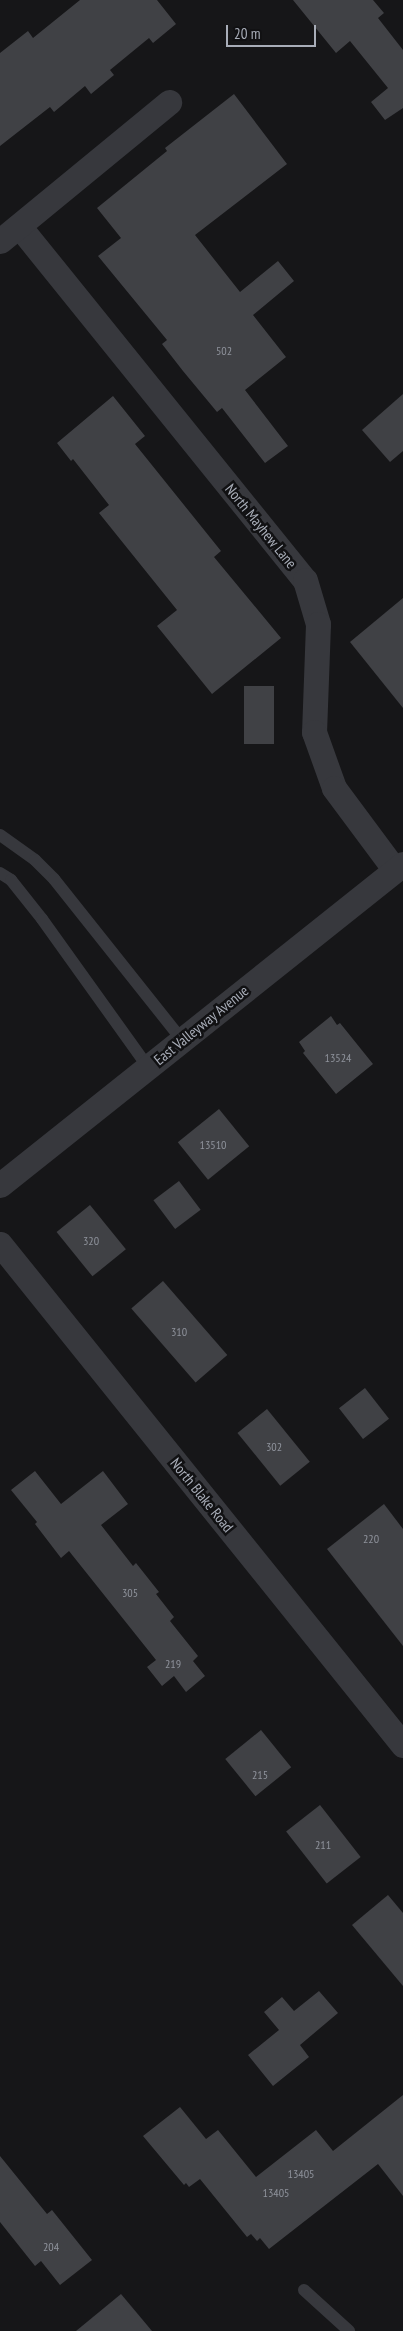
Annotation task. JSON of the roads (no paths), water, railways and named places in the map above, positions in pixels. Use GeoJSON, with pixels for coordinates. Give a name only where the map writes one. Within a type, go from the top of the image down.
{"type":"FeatureCollection","features":[{"type":"Feature","properties":{"kind":"street"},"geometry":{"type":"LineString","coordinates":[[0,241],[170,102]]}},
{"type":"Feature","properties":{"kind":"street","name":"North Mayhew Lane"},"geometry":{"type":"LineString","coordinates":[[20,226],[305,580],[318,624],[314,732],[334,788],[399,867]]}},
{"type":"Feature","properties":{"kind":"street","name":"East Valleyway Avenue"},"geometry":{"type":"LineString","coordinates":[[0,1185],[399,867]]}},
{"type":"Feature","properties":{"kind":"street","name":"North Blake Road"},"geometry":{"type":"LineString","coordinates":[[0,1244],[403,1746]]}},
{"type":"Feature","properties":{"kind":"lane"},"geometry":{"type":"LineString","coordinates":[[0,835],[34,860],[54,879],[182,1040]]}},
{"type":"Feature","properties":{"kind":"lane"},"geometry":{"type":"LineString","coordinates":[[0,873],[11,880],[42,919],[148,1067]]}},
{"type":"Feature","properties":{"kind":"lane"},"geometry":{"type":"LineString","coordinates":[[304,2290],[348,2331]]}}]}
